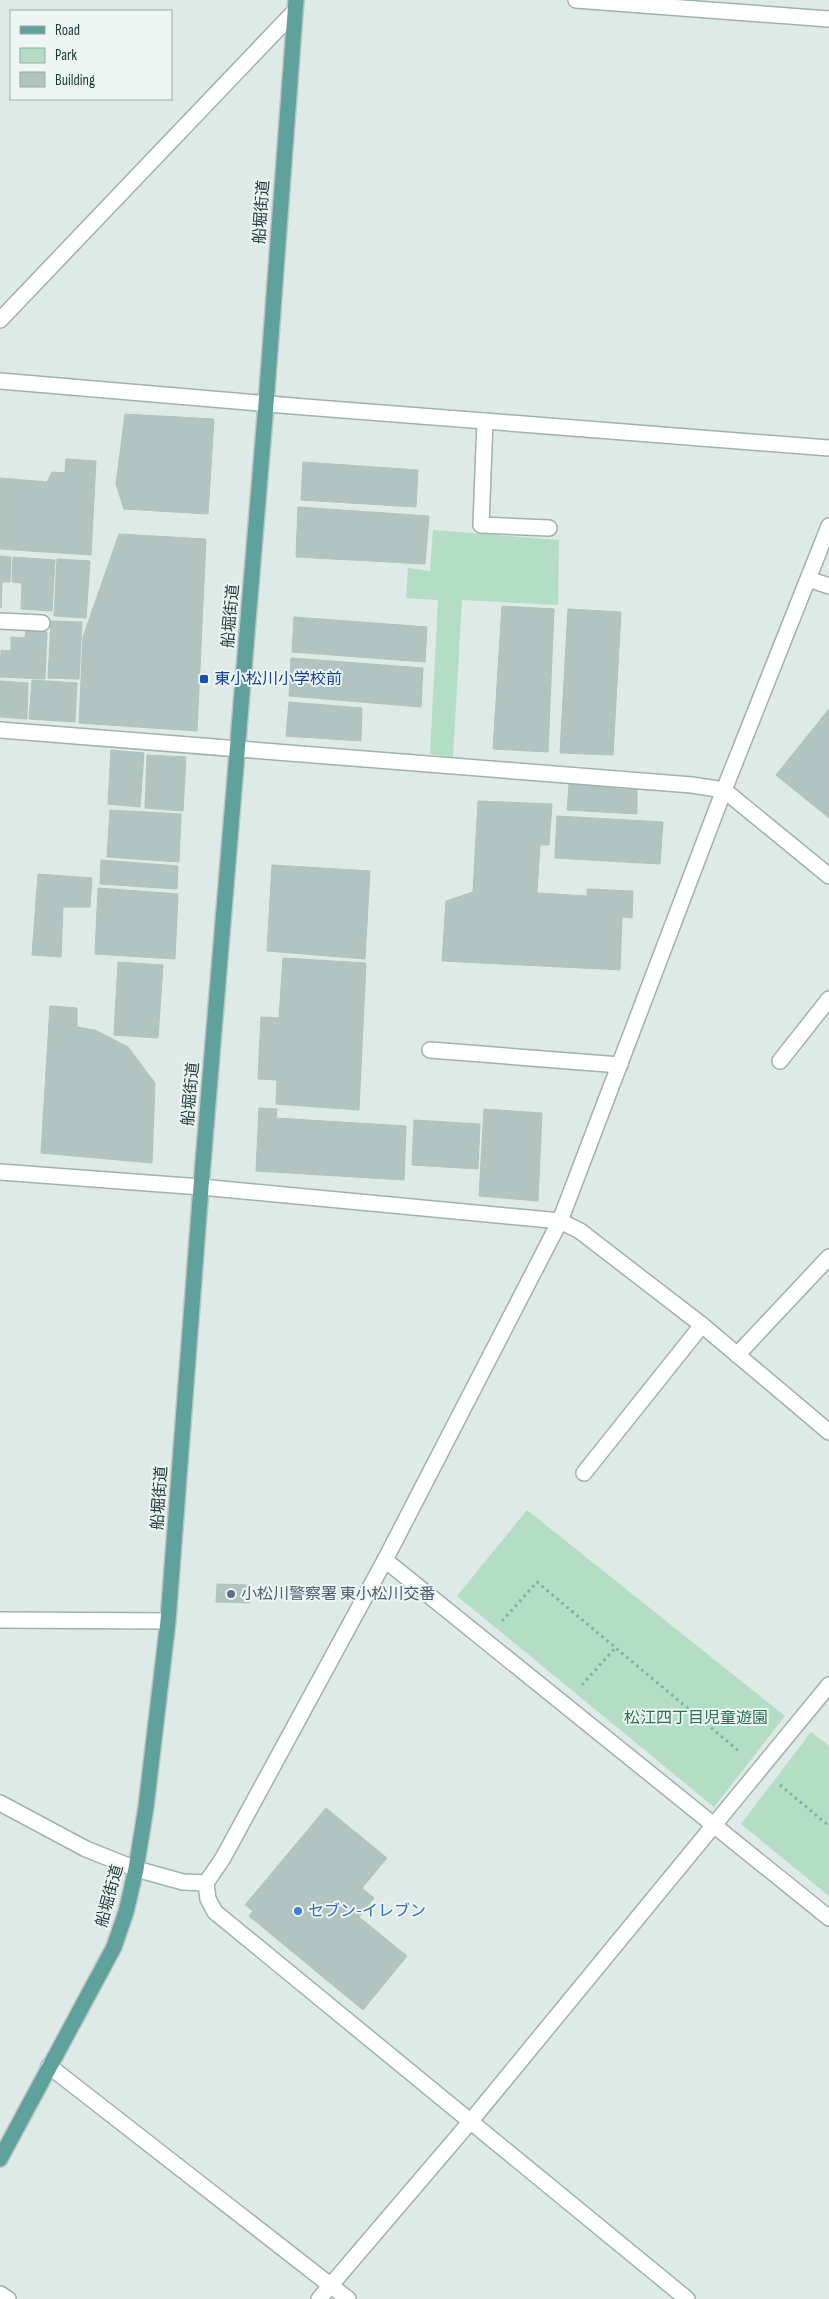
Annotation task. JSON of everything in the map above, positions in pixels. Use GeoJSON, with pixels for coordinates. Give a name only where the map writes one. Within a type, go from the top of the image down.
{"type":"FeatureCollection","features":[{"type":"Feature","properties":{"kind":"main road","name":"船堀街道"},"geometry":{"type":"LineString","coordinates":[[0,2159],[114,1947],[126,1912],[136,1869],[146,1807],[168,1621],[201,1187],[266,404],[295,6]]}},
{"type":"Feature","properties":{"kind":"street"},"geometry":{"type":"LineString","coordinates":[[576,0],[829,19]]}},
{"type":"Feature","properties":{"kind":"street"},"geometry":{"type":"LineString","coordinates":[[0,320],[295,6]]}},
{"type":"Feature","properties":{"kind":"street"},"geometry":{"type":"LineString","coordinates":[[0,381],[829,448]]}},
{"type":"Feature","properties":{"kind":"street"},"geometry":{"type":"LineString","coordinates":[[485,421],[481,525],[549,528]]}},
{"type":"Feature","properties":{"kind":"street"},"geometry":{"type":"LineString","coordinates":[[687,2299],[215,1912],[208,1899],[206,1883],[223,1858],[384,1560],[560,1221],[724,790],[829,526]]}},
{"type":"Feature","properties":{"kind":"street"},"geometry":{"type":"LineString","coordinates":[[808,578],[829,586]]}},
{"type":"Feature","properties":{"kind":"street"},"geometry":{"type":"LineString","coordinates":[[0,621],[42,623]]}},
{"type":"Feature","properties":{"kind":"street"},"geometry":{"type":"LineString","coordinates":[[0,730],[692,785],[724,790],[829,876]]}},
{"type":"Feature","properties":{"kind":"street"},"geometry":{"type":"LineString","coordinates":[[780,1061],[829,999]]}},
{"type":"Feature","properties":{"kind":"street"},"geometry":{"type":"LineString","coordinates":[[430,1050],[620,1065]]}},
{"type":"Feature","properties":{"kind":"street"},"geometry":{"type":"LineString","coordinates":[[0,1172],[201,1187],[560,1221],[580,1231],[702,1325],[829,1432]]}},
{"type":"Feature","properties":{"kind":"street"},"geometry":{"type":"LineString","coordinates":[[737,1354],[829,1257]]}},
{"type":"Feature","properties":{"kind":"street"},"geometry":{"type":"LineString","coordinates":[[584,1473],[702,1325]]}},
{"type":"Feature","properties":{"kind":"street"},"geometry":{"type":"LineString","coordinates":[[384,1560],[829,1918]]}},
{"type":"Feature","properties":{"kind":"street"},"geometry":{"type":"LineString","coordinates":[[0,1620],[168,1621]]}},
{"type":"Feature","properties":{"kind":"street"},"geometry":{"type":"LineString","coordinates":[[319,2299],[470,2122],[829,1685]]}},
{"type":"Feature","properties":{"kind":"street"},"geometry":{"type":"LineString","coordinates":[[0,1803],[86,1848],[136,1869],[183,1882],[206,1883]]}},
{"type":"Feature","properties":{"kind":"street"},"geometry":{"type":"LineString","coordinates":[[49,2066],[348,2299]]}},
{"type":"Feature","properties":{"kind":"street"},"geometry":{"type":"LineString","coordinates":[[0,2294],[8,2299]]}},
{"type":"Feature","properties":{"kind":"path"},"geometry":{"type":"LineString","coordinates":[[484,1640],[537,1582],[829,1826]]}},
{"type":"Feature","properties":{"kind":"path"},"geometry":{"type":"LineString","coordinates":[[565,1705],[615,1648]]}},
{"type":"Feature","properties":{"kind":"green space"},"geometry":{"type":"Polygon","coordinates":[[[433,530],[559,540],[558,605],[462,600],[453,757],[430,754],[438,600],[406,598],[408,568],[430,571],[433,530]]]}},
{"type":"Feature","properties":{"kind":"green space","name":"松江四丁目児童遊園"},"geometry":{"type":"Polygon","coordinates":[[[527,1510],[785,1716],[714,1807],[457,1596],[527,1510]]]}},
{"type":"Feature","properties":{"kind":"green space","name":"松江四丁目児童遊園"},"geometry":{"type":"Polygon","coordinates":[[[811,1732],[829,1746],[829,1896],[741,1824],[811,1732]]]}},
{"type":"Feature","properties":{"kind":"building"},"geometry":{"type":"Polygon","coordinates":[[[125,414],[214,419],[208,514],[124,509],[116,484],[125,414]]]}},
{"type":"Feature","properties":{"kind":"building"},"geometry":{"type":"Polygon","coordinates":[[[66,459],[96,461],[91,555],[0,549],[0,478],[47,482],[52,472],[65,473],[66,459]]]}},
{"type":"Feature","properties":{"kind":"building"},"geometry":{"type":"Polygon","coordinates":[[[303,462],[418,470],[416,507],[301,500],[303,462]]]}},
{"type":"Feature","properties":{"kind":"building"},"geometry":{"type":"Polygon","coordinates":[[[298,507],[429,516],[425,564],[296,557],[298,507]]]}},
{"type":"Feature","properties":{"kind":"building"},"geometry":{"type":"Polygon","coordinates":[[[119,534],[206,539],[197,731],[79,723],[83,637],[119,534]]]}},
{"type":"Feature","properties":{"kind":"building"},"geometry":{"type":"Polygon","coordinates":[[[0,556],[11,557],[10,582],[2,582],[1,608],[0,556]]]}},
{"type":"Feature","properties":{"kind":"building"},"geometry":{"type":"Polygon","coordinates":[[[13,557],[55,560],[52,611],[21,609],[22,583],[12,582],[13,557]]]}},
{"type":"Feature","properties":{"kind":"building"},"geometry":{"type":"Polygon","coordinates":[[[57,559],[90,561],[86,618],[54,616],[57,559]]]}},
{"type":"Feature","properties":{"kind":"building"},"geometry":{"type":"Polygon","coordinates":[[[502,606],[554,609],[548,752],[493,749],[502,606]]]}},
{"type":"Feature","properties":{"kind":"building"},"geometry":{"type":"Polygon","coordinates":[[[568,609],[621,612],[613,755],[560,753],[568,609]]]}},
{"type":"Feature","properties":{"kind":"building"},"geometry":{"type":"Polygon","coordinates":[[[294,617],[427,627],[425,662],[292,652],[294,617]]]}},
{"type":"Feature","properties":{"kind":"building"},"geometry":{"type":"Polygon","coordinates":[[[51,621],[82,622],[79,679],[48,678],[51,621]]]}},
{"type":"Feature","properties":{"kind":"building"},"geometry":{"type":"Polygon","coordinates":[[[26,630],[47,632],[45,679],[0,677],[1,650],[11,651],[11,637],[25,638],[26,630]]]}},
{"type":"Feature","properties":{"kind":"building"},"geometry":{"type":"Polygon","coordinates":[[[291,658],[423,668],[421,707],[289,696],[291,658]]]}},
{"type":"Feature","properties":{"kind":"building"},"geometry":{"type":"Polygon","coordinates":[[[32,680],[77,683],[75,722],[29,719],[32,680]]]}},
{"type":"Feature","properties":{"kind":"building"},"geometry":{"type":"Polygon","coordinates":[[[0,681],[28,683],[27,719],[0,717],[0,681]]]}},
{"type":"Feature","properties":{"kind":"building"},"geometry":{"type":"Polygon","coordinates":[[[289,702],[362,708],[361,741],[286,736],[289,702]]]}},
{"type":"Feature","properties":{"kind":"building"},"geometry":{"type":"Polygon","coordinates":[[[829,709],[829,818],[776,775],[829,709]]]}},
{"type":"Feature","properties":{"kind":"building"},"geometry":{"type":"Polygon","coordinates":[[[111,750],[144,753],[140,807],[108,804],[111,750]]]}},
{"type":"Feature","properties":{"kind":"building"},"geometry":{"type":"Polygon","coordinates":[[[147,755],[186,757],[183,811],[145,808],[147,755]]]}},
{"type":"Feature","properties":{"kind":"building"},"geometry":{"type":"Polygon","coordinates":[[[569,784],[637,787],[637,814],[567,810],[569,784]]]}},
{"type":"Feature","properties":{"kind":"building"},"geometry":{"type":"Polygon","coordinates":[[[478,801],[552,804],[549,845],[540,845],[537,893],[587,896],[587,889],[633,891],[632,918],[622,917],[620,970],[442,961],[446,901],[473,892],[478,801]]]}},
{"type":"Feature","properties":{"kind":"building"},"geometry":{"type":"Polygon","coordinates":[[[110,810],[181,814],[179,862],[107,857],[110,810]]]}},
{"type":"Feature","properties":{"kind":"building"},"geometry":{"type":"Polygon","coordinates":[[[557,816],[663,822],[660,864],[555,858],[557,816]]]}},
{"type":"Feature","properties":{"kind":"building"},"geometry":{"type":"Polygon","coordinates":[[[101,860],[178,866],[177,889],[100,884],[101,860]]]}},
{"type":"Feature","properties":{"kind":"building"},"geometry":{"type":"Polygon","coordinates":[[[272,865],[370,871],[365,959],[267,951],[272,865]]]}},
{"type":"Feature","properties":{"kind":"building"},"geometry":{"type":"Polygon","coordinates":[[[38,874],[92,878],[90,907],[63,907],[61,957],[32,955],[38,874]]]}},
{"type":"Feature","properties":{"kind":"building"},"geometry":{"type":"Polygon","coordinates":[[[98,888],[178,894],[175,959],[95,954],[98,888]]]}},
{"type":"Feature","properties":{"kind":"building"},"geometry":{"type":"Polygon","coordinates":[[[283,958],[366,963],[359,1110],[276,1104],[277,1080],[258,1079],[261,1017],[279,1018],[283,958]]]}},
{"type":"Feature","properties":{"kind":"building"},"geometry":{"type":"Polygon","coordinates":[[[118,962],[163,965],[158,1038],[114,1035],[118,962]]]}},
{"type":"Feature","properties":{"kind":"building"},"geometry":{"type":"Polygon","coordinates":[[[50,1006],[77,1008],[77,1027],[95,1030],[128,1047],[155,1083],[152,1163],[41,1153],[50,1006]]]}},
{"type":"Feature","properties":{"kind":"building"},"geometry":{"type":"Polygon","coordinates":[[[259,1108],[277,1109],[276,1118],[406,1126],[404,1180],[256,1171],[259,1108]]]}},
{"type":"Feature","properties":{"kind":"building"},"geometry":{"type":"Polygon","coordinates":[[[484,1109],[542,1113],[538,1201],[479,1196],[484,1109]]]}},
{"type":"Feature","properties":{"kind":"building"},"geometry":{"type":"Polygon","coordinates":[[[414,1120],[480,1124],[478,1169],[412,1165],[414,1120]]]}},
{"type":"Feature","properties":{"kind":"building"},"geometry":{"type":"Polygon","coordinates":[[[217,1584],[250,1585],[250,1603],[216,1602],[217,1584]]]}},
{"type":"Feature","properties":{"kind":"building"},"geometry":{"type":"Polygon","coordinates":[[[326,1808],[387,1858],[362,1888],[374,1898],[359,1917],[407,1956],[363,2010],[249,1916],[253,1911],[245,1905],[326,1808]]]}},
{"type":"Feature","properties":{"kind":"place","name":"東小松川小学校前"},"geometry":{"type":"Point","coordinates":[204,679]}},
{"type":"Feature","properties":{"kind":"place","name":"小松川警察署 東小松川交番"},"geometry":{"type":"Point","coordinates":[231,1594]}},
{"type":"Feature","properties":{"kind":"place","name":"セブン-イレブン"},"geometry":{"type":"Point","coordinates":[298,1911]}}]}
